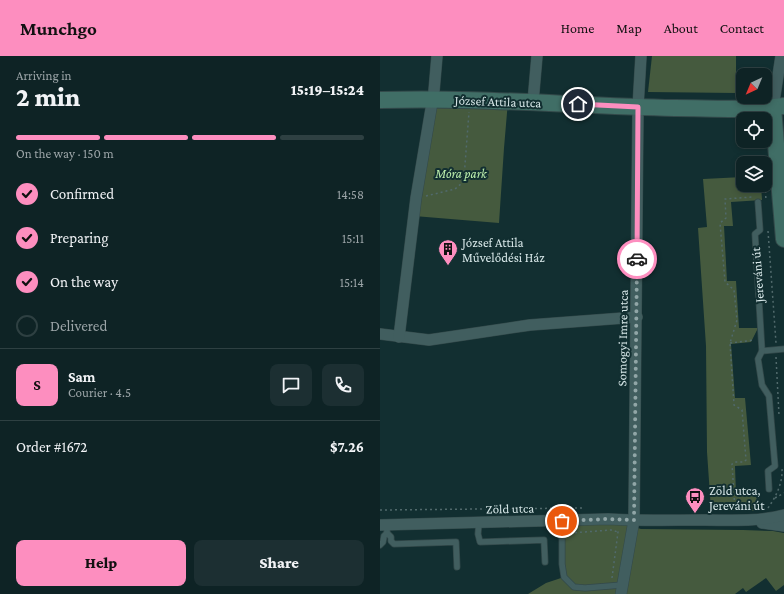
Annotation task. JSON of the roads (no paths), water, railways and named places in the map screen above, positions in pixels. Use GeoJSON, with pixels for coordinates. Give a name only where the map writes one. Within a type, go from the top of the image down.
{"type":"FeatureCollection","features":[{"type":"Feature","properties":{"kind":"street"},"geometry":{"type":"LineString","coordinates":[[399,337],[416,198],[437,56]]}},
{"type":"Feature","properties":{"kind":"street"},"geometry":{"type":"LineString","coordinates":[[533,102],[538,56]]}},
{"type":"Feature","properties":{"kind":"street","name":"Somogyi Imre utca"},"geometry":{"type":"LineString","coordinates":[[622,590],[634,520],[638,107],[641,56]]}},
{"type":"Feature","properties":{"kind":"street"},"geometry":{"type":"LineString","coordinates":[[781,56],[778,107],[784,239]]}},
{"type":"Feature","properties":{"kind":"street","name":"József Attila utca"},"geometry":{"type":"LineString","coordinates":[[380,100],[432,98],[638,107],[778,107]]}},
{"type":"Feature","properties":{"kind":"street"},"geometry":{"type":"LineString","coordinates":[[380,334],[429,340],[530,325],[637,317]]}},
{"type":"Feature","properties":{"kind":"street","name":"Zöld utca"},"geometry":{"type":"LineString","coordinates":[[736,515],[784,526]]}},
{"type":"Feature","properties":{"kind":"street","name":"Zöld utca"},"geometry":{"type":"LineString","coordinates":[[385,528],[479,522],[608,519],[634,520],[736,515],[771,518],[784,515]]}},
{"type":"Feature","properties":{"kind":"lane","name":"Jereváni út"},"geometry":{"type":"LineString","coordinates":[[758,199],[760,230],[755,234],[762,339],[762,351],[758,359],[762,385],[769,396],[775,466],[768,471],[768,489]]}},
{"type":"Feature","properties":{"kind":"lane"},"geometry":{"type":"LineString","coordinates":[[762,351],[784,349]]}},
{"type":"Feature","properties":{"kind":"lane"},"geometry":{"type":"LineString","coordinates":[[562,521],[562,564],[564,577],[574,586],[622,590]]}},
{"type":"Feature","properties":{"kind":"lane"},"geometry":{"type":"LineString","coordinates":[[479,522],[478,534],[480,542],[544,540],[545,562]]}},
{"type":"Feature","properties":{"kind":"lane"},"geometry":{"type":"LineString","coordinates":[[380,545],[383,542],[385,528]]}},
{"type":"Feature","properties":{"kind":"lane"},"geometry":{"type":"LineString","coordinates":[[385,528],[394,544],[456,542],[457,566]]}},
{"type":"Feature","properties":{"kind":"place","name":"József Attila Művelődési Ház"},"geometry":{"type":"Point","coordinates":[448,266]}},
{"type":"Feature","properties":{"kind":"place","name":"Zöld utca, Jereváni út"},"geometry":{"type":"Point","coordinates":[695,514]}},
{"type":"Feature","properties":{"kind":"park label","name":"Móra park"},"geometry":{"type":"Point","coordinates":[461,173]}}]}
